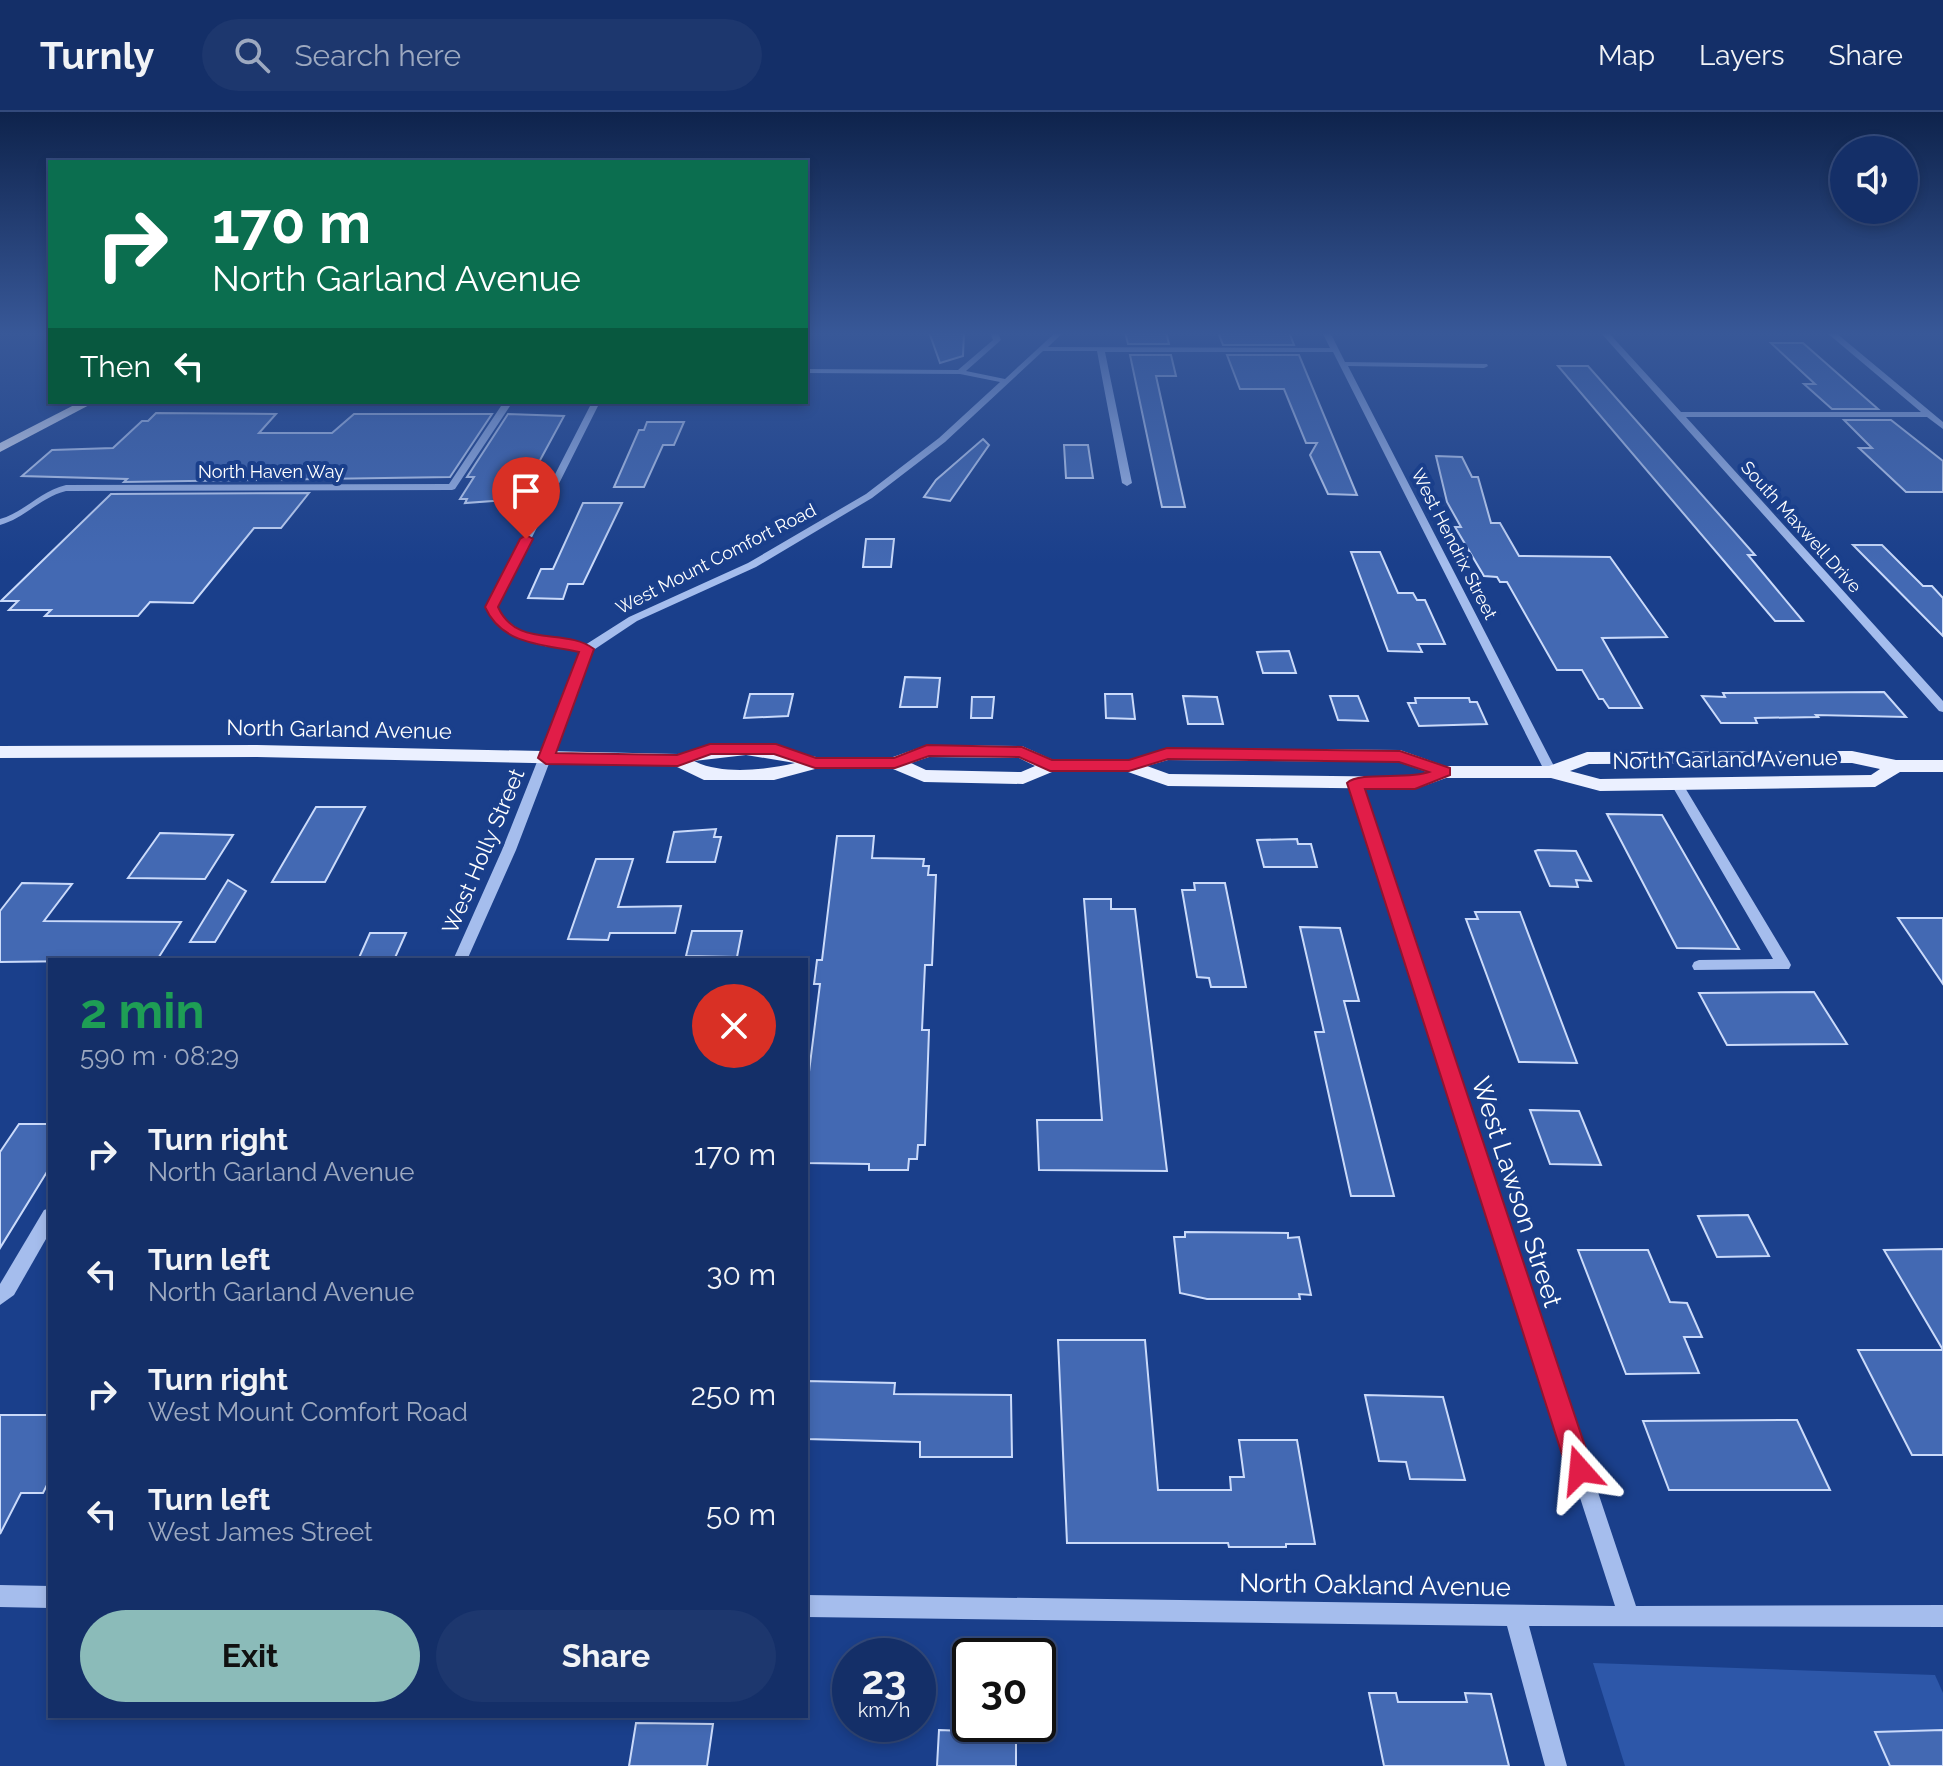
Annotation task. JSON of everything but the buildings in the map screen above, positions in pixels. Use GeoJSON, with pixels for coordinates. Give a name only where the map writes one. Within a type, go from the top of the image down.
{"type":"FeatureCollection","features":[{"type":"Feature","properties":{"kind":"main road"},"geometry":{"type":"LineString","coordinates":[[0,448],[75,409]]}},
{"type":"Feature","properties":{"kind":"main road","name":"North Garland Avenue"},"geometry":{"type":"LineString","coordinates":[[0,752],[242,751],[678,760],[710,749],[776,749],[815,763]]}},
{"type":"Feature","properties":{"kind":"main road","name":"North Garland Avenue"},"geometry":{"type":"LineString","coordinates":[[678,760],[704,774],[774,774],[815,763],[895,763],[927,751],[1022,752],[1050,766]]}},
{"type":"Feature","properties":{"kind":"main road","name":"North Garland Avenue"},"geometry":{"type":"LineString","coordinates":[[895,763],[924,776],[1023,778],[1050,766],[1129,766],[1167,754],[1400,756],[1444,772],[1551,772],[1600,785],[1875,781],[1896,766]]}},
{"type":"Feature","properties":{"kind":"main road","name":"North Garland Avenue"},"geometry":{"type":"LineString","coordinates":[[1551,772],[1587,758],[1852,757],[1896,766],[1943,766]]}},
{"type":"Feature","properties":{"kind":"main road","name":"North Garland Avenue"},"geometry":{"type":"LineString","coordinates":[[1129,766],[1168,780],[1415,783],[1444,772]]}},
{"type":"Feature","properties":{"kind":"street","name":"North Haven Way"},"geometry":{"type":"LineString","coordinates":[[0,522],[22,514],[45,493],[66,488],[452,487],[504,409]]}},
{"type":"Feature","properties":{"kind":"street"},"geometry":{"type":"LineString","coordinates":[[546,758],[587,649],[512,634],[497,619],[492,607],[592,409]]}},
{"type":"Feature","properties":{"kind":"street","name":"West Mount Comfort Road"},"geometry":{"type":"LineString","coordinates":[[587,649],[633,619],[752,565],[842,513],[942,440],[975,409]]}},
{"type":"Feature","properties":{"kind":"street"},"geometry":{"type":"LineString","coordinates":[[1113,409],[1127,483]]}},
{"type":"Feature","properties":{"kind":"street","name":"West Hendrix Street"},"geometry":{"type":"LineString","coordinates":[[1365,409],[1551,772]]}},
{"type":"Feature","properties":{"kind":"street","name":"South Maxwell Drive"},"geometry":{"type":"LineString","coordinates":[[1672,409],[1943,708]]}},
{"type":"Feature","properties":{"kind":"street"},"geometry":{"type":"LineString","coordinates":[[1922,409],[1943,426]]}},
{"type":"Feature","properties":{"kind":"street"},"geometry":{"type":"LineString","coordinates":[[1677,415],[1928,414]]}},
{"type":"Feature","properties":{"kind":"street","name":"West Holly Street"},"geometry":{"type":"LineString","coordinates":[[461,958],[546,758]]}},
{"type":"Feature","properties":{"kind":"street","name":"West Lawson Street"},"geometry":{"type":"LineString","coordinates":[[1355,783],[1629,1617]]}},
{"type":"Feature","properties":{"kind":"street"},"geometry":{"type":"LineString","coordinates":[[1677,784],[1784,965],[1699,966]]}},
{"type":"Feature","properties":{"kind":"street"},"geometry":{"type":"LineString","coordinates":[[0,1296],[8,1289],[48,1219]]}},
{"type":"Feature","properties":{"kind":"street"},"geometry":{"type":"LineString","coordinates":[[0,1596],[48,1597]]}},
{"type":"Feature","properties":{"kind":"street","name":"North Oakland Avenue"},"geometry":{"type":"LineString","coordinates":[[808,1606],[1629,1617],[1943,1616]]}},
{"type":"Feature","properties":{"kind":"street"},"geometry":{"type":"LineString","coordinates":[[1515,1615],[1556,1766]]}},
{"type":"Feature","properties":{"kind":"shaded area"},"geometry":{"type":"Polygon","coordinates":[[[1593,1663],[1935,1675],[1943,1693],[1943,1766],[1625,1766],[1593,1663]]]}},
{"type":"Feature","properties":{"kind":"route"},"geometry":{"type":"LineString","coordinates":[[526,539],[492,607],[497,619],[512,634],[587,649],[546,758],[678,760],[710,749],[776,749],[815,763],[895,763],[927,751],[1022,752],[1050,766],[1129,766],[1167,754],[1400,756],[1444,772],[1415,783],[1355,783],[1580,1470]]}}]}
